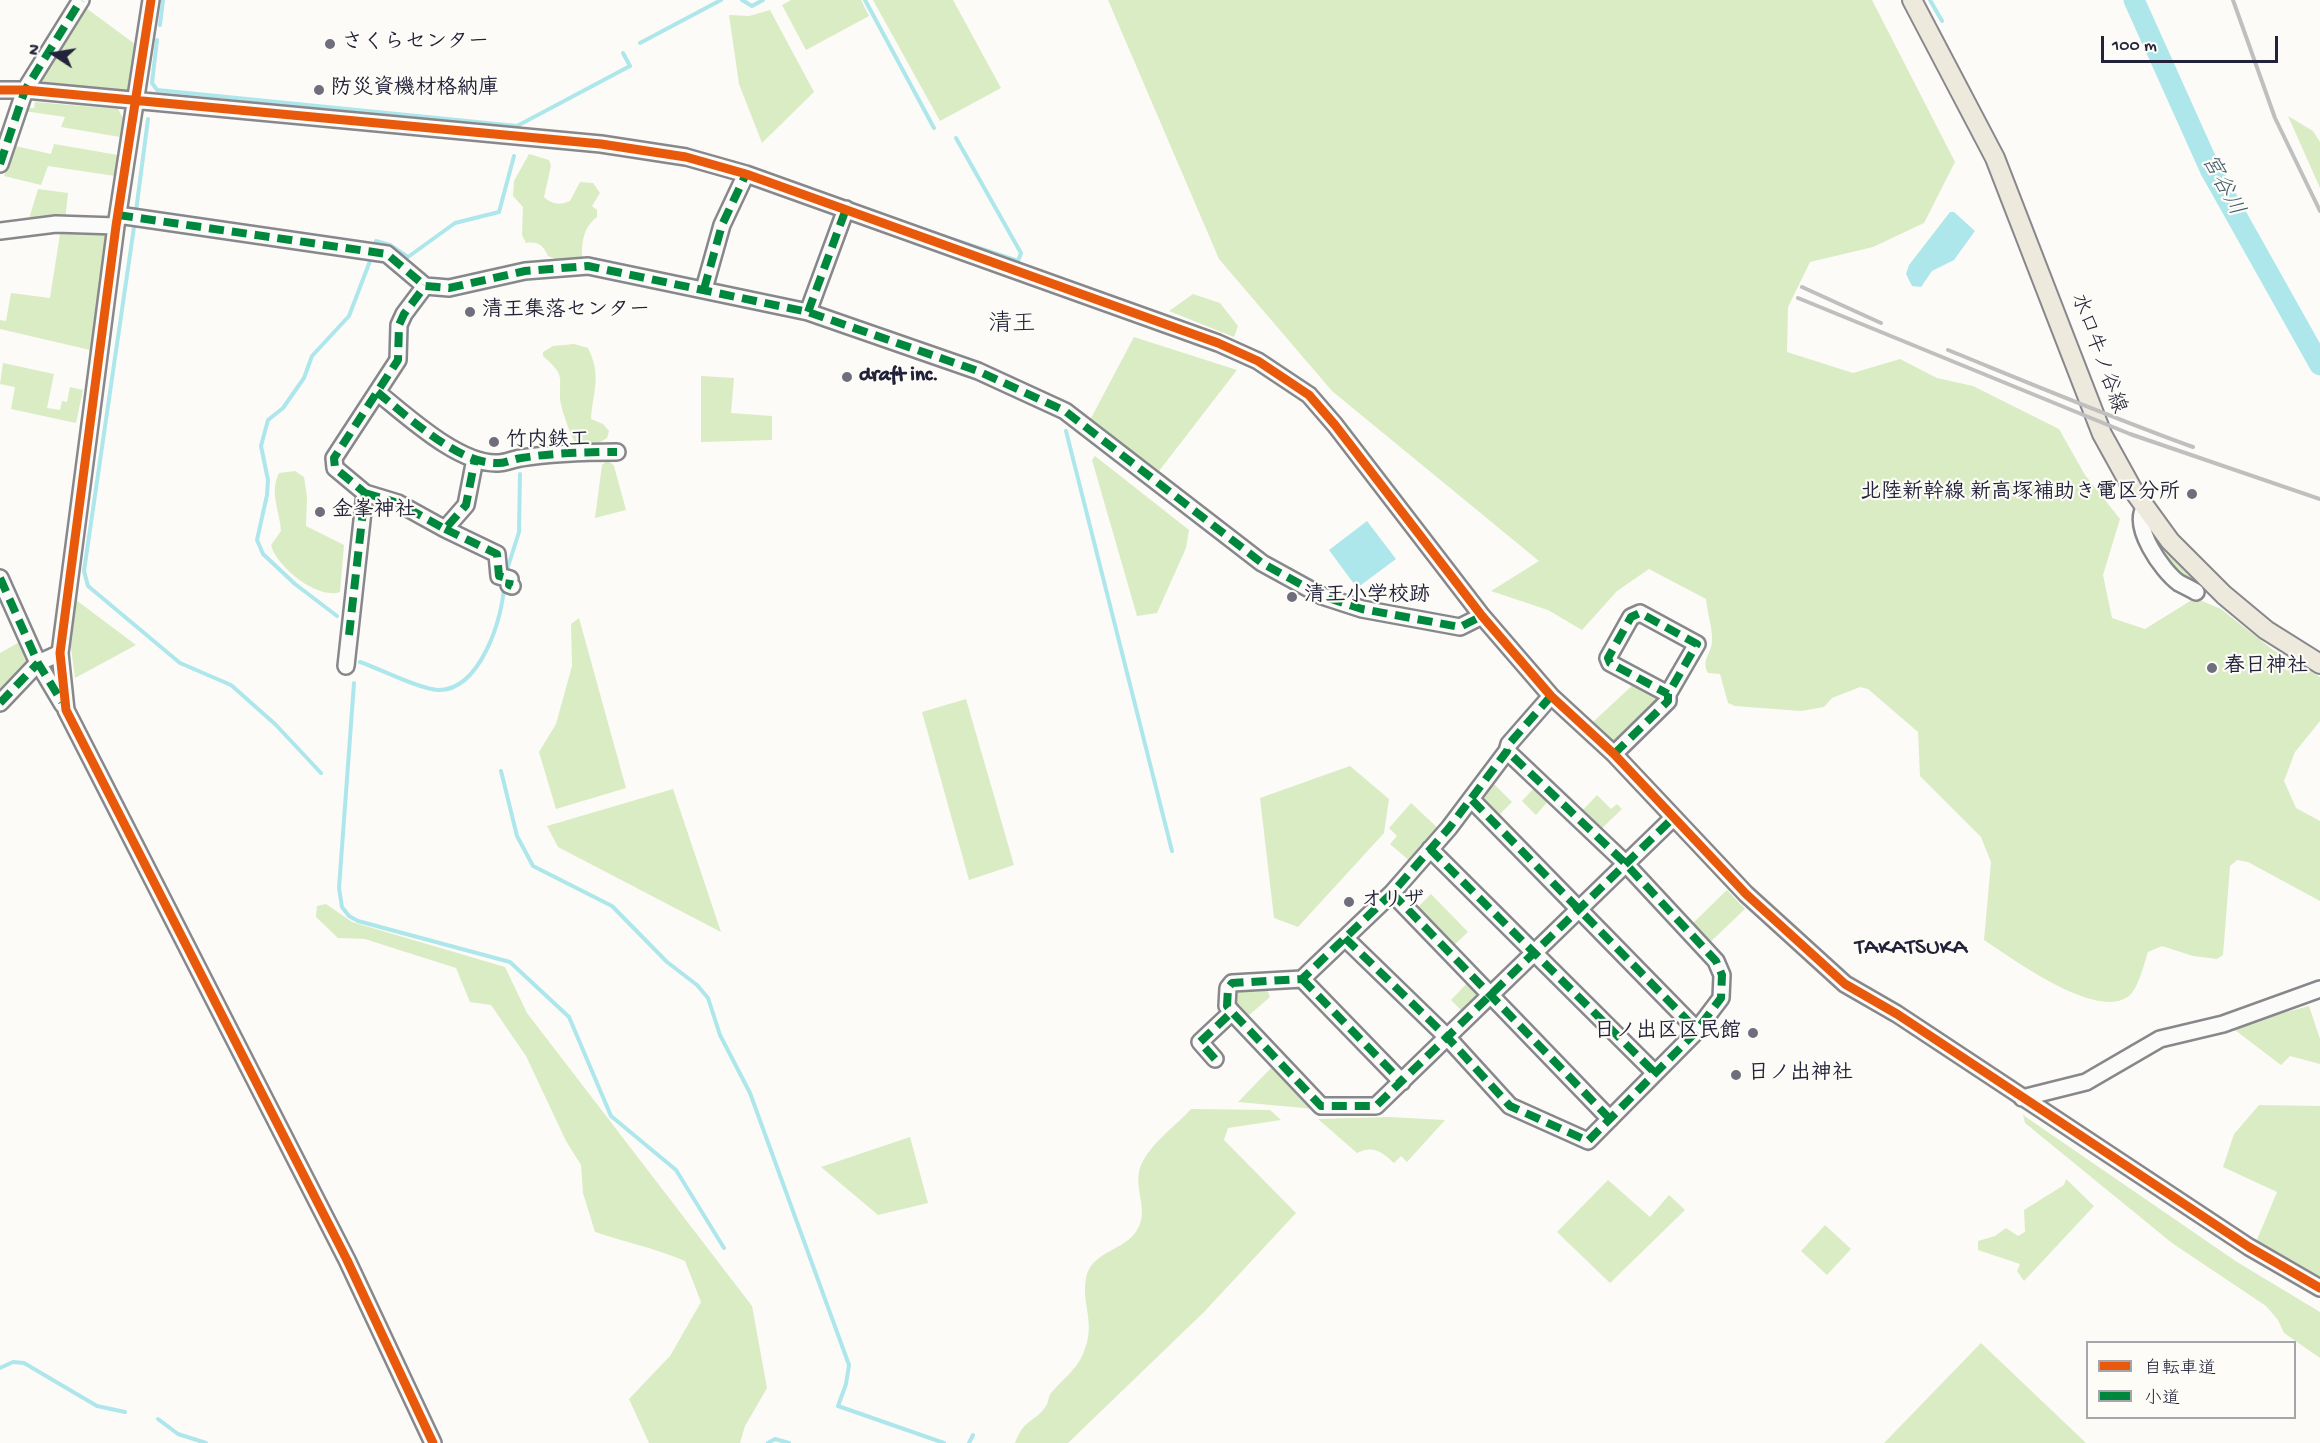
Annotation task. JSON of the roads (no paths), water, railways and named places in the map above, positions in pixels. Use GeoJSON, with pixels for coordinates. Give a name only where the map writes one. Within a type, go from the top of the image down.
{"type":"FeatureCollection","features":[{"type":"Feature","properties":{"kind":"main road","name":"水口牛ノ谷線"},"geometry":{"type":"LineString","coordinates":[[1912,0],[1995,158],[2047,285],[2102,434],[2133,490],[2170,541],[2232,603],[2266,630],[2320,664]]}},
{"type":"Feature","properties":{"kind":"street"},"geometry":{"type":"LineString","coordinates":[[0,164],[25,90],[81,0]]}},
{"type":"Feature","properties":{"kind":"street"},"geometry":{"type":"LineString","coordinates":[[66,710],[60,653],[117,221],[152,0]]}},
{"type":"Feature","properties":{"kind":"street"},"geometry":{"type":"LineString","coordinates":[[0,90],[137,99],[601,144],[686,157],[746,174],[1218,343],[1274,372],[1309,395],[1335,425],[1482,616],[1551,696],[1614,754],[1746,894],[1845,984],[1897,1014],[2249,1247],[2320,1288]]}},
{"type":"Feature","properties":{"kind":"street"},"geometry":{"type":"LineString","coordinates":[[704,289],[722,225],[746,174]]}},
{"type":"Feature","properties":{"kind":"street"},"geometry":{"type":"LineString","coordinates":[[808,312],[846,209]]}},
{"type":"Feature","properties":{"kind":"street"},"geometry":{"type":"LineString","coordinates":[[0,231],[117,221],[387,254],[425,286],[449,288],[525,271],[588,266],[808,312],[978,371],[1065,411],[1262,563],[1322,596],[1362,609],[1460,627],[1482,616]]}},
{"type":"Feature","properties":{"kind":"street"},"geometry":{"type":"LineString","coordinates":[[425,286],[404,314],[399,325],[398,360],[334,458],[335,468],[364,493],[398,503],[445,529],[498,554],[499,576],[510,579],[509,585],[512,586]]}},
{"type":"Feature","properties":{"kind":"street"},"geometry":{"type":"LineString","coordinates":[[377,392],[432,436],[475,459],[497,463],[551,455],[617,452]]}},
{"type":"Feature","properties":{"kind":"street"},"geometry":{"type":"LineString","coordinates":[[445,529],[466,505],[475,459]]}},
{"type":"Feature","properties":{"kind":"street"},"geometry":{"type":"LineString","coordinates":[[346,666],[364,493]]}},
{"type":"Feature","properties":{"kind":"street"},"geometry":{"type":"LineString","coordinates":[[2145,507],[2141,513],[2141,521],[2158,561],[2178,582],[2196,592]]}},
{"type":"Feature","properties":{"kind":"street"},"geometry":{"type":"LineString","coordinates":[[0,578],[38,663],[66,710],[347,1260],[433,1443]]}},
{"type":"Feature","properties":{"kind":"street"},"geometry":{"type":"LineString","coordinates":[[1614,754],[1668,701],[1668,694],[1697,644],[1640,613],[1630,617],[1608,658],[1610,663],[1668,694]]}},
{"type":"Feature","properties":{"kind":"street"},"geometry":{"type":"LineString","coordinates":[[0,703],[38,663],[60,653]]}},
{"type":"Feature","properties":{"kind":"street"},"geometry":{"type":"LineString","coordinates":[[1551,696],[1509,744],[1507,751],[1472,800],[1392,893],[1302,979],[1232,983],[1228,988],[1227,1006],[1322,1106],[1376,1106],[1448,1038],[1624,862],[1673,818]]}},
{"type":"Feature","properties":{"kind":"street"},"geometry":{"type":"LineString","coordinates":[[1346,938],[1448,1038],[1510,1106],[1588,1141],[1696,1029],[1721,998],[1722,975],[1716,961],[1624,862],[1507,751]]}},
{"type":"Feature","properties":{"kind":"street"},"geometry":{"type":"LineString","coordinates":[[1472,800],[1696,1029]]}},
{"type":"Feature","properties":{"kind":"street"},"geometry":{"type":"LineString","coordinates":[[1430,849],[1655,1073]]}},
{"type":"Feature","properties":{"kind":"street"},"geometry":{"type":"LineString","coordinates":[[1392,893],[1610,1119]]}},
{"type":"Feature","properties":{"kind":"street"},"geometry":{"type":"LineString","coordinates":[[1302,979],[1402,1082]]}},
{"type":"Feature","properties":{"kind":"street"},"geometry":{"type":"LineString","coordinates":[[2022,1098],[2086,1082],[2160,1039],[2223,1024],[2320,989]]}},
{"type":"Feature","properties":{"kind":"street"},"geometry":{"type":"LineString","coordinates":[[1215,1059],[1200,1042],[1232,1012]]}},
{"type":"Feature","properties":{"kind":"water"},"geometry":{"type":"Polygon","coordinates":[[[1950,212],[1954,212],[1975,231],[1954,260],[1932,271],[1921,287],[1912,286],[1906,274],[1909,265],[1950,212]]]}},
{"type":"Feature","properties":{"kind":"water"},"geometry":{"type":"Polygon","coordinates":[[[1367,521],[1396,559],[1357,588],[1329,550],[1367,521]]]}},
{"type":"Feature","properties":{"kind":"waterway"},"geometry":{"type":"LineString","coordinates":[[160,25],[163,0]]}},
{"type":"Feature","properties":{"kind":"waterway"},"geometry":{"type":"LineString","coordinates":[[640,43],[721,0]]}},
{"type":"Feature","properties":{"kind":"waterway"},"geometry":{"type":"LineString","coordinates":[[742,0],[752,6],[763,0]]}},
{"type":"Feature","properties":{"kind":"waterway"},"geometry":{"type":"LineString","coordinates":[[865,0],[934,128]]}},
{"type":"Feature","properties":{"kind":"waterway"},"geometry":{"type":"LineString","coordinates":[[1930,0],[1942,21]]}},
{"type":"Feature","properties":{"kind":"waterway","name":"宮谷川"},"geometry":{"type":"LineString","coordinates":[[2134,0],[2210,169],[2320,365]]}},
{"type":"Feature","properties":{"kind":"waterway"},"geometry":{"type":"LineString","coordinates":[[157,40],[152,83],[157,90],[517,126],[630,66],[623,53]]}},
{"type":"Feature","properties":{"kind":"waterway"},"geometry":{"type":"LineString","coordinates":[[136,211],[148,119]]}},
{"type":"Feature","properties":{"kind":"waterway"},"geometry":{"type":"LineString","coordinates":[[907,224],[1018,261],[1021,253],[956,138]]}},
{"type":"Feature","properties":{"kind":"waterway"},"geometry":{"type":"LineString","coordinates":[[376,241],[390,245],[408,257],[455,223],[499,212],[514,156]]}},
{"type":"Feature","properties":{"kind":"waterway"},"geometry":{"type":"LineString","coordinates":[[134,227],[84,571],[88,586],[180,663],[231,685],[275,724],[321,773]]}},
{"type":"Feature","properties":{"kind":"waterway"},"geometry":{"type":"LineString","coordinates":[[337,616],[295,584],[263,554],[257,540],[268,480],[261,446],[268,420],[283,408],[304,378],[312,356],[349,316],[370,261]]}},
{"type":"Feature","properties":{"kind":"waterway"},"geometry":{"type":"LineString","coordinates":[[1066,431],[1172,851]]}},
{"type":"Feature","properties":{"kind":"waterway"},"geometry":{"type":"LineString","coordinates":[[506,573],[519,532],[520,474]]}},
{"type":"Feature","properties":{"kind":"waterway"},"geometry":{"type":"LineString","coordinates":[[360,662],[431,689],[453,687],[466,679],[486,650],[499,615],[504,585]]}},
{"type":"Feature","properties":{"kind":"waterway"},"geometry":{"type":"LineString","coordinates":[[354,683],[339,888],[342,907],[349,916],[358,921],[510,962],[569,1017],[611,1116],[676,1170],[724,1248]]}},
{"type":"Feature","properties":{"kind":"waterway"},"geometry":{"type":"LineString","coordinates":[[501,771],[517,836],[533,866],[612,906],[667,962],[697,985],[708,998],[720,1035],[750,1093],[849,1365],[846,1384],[838,1406],[944,1443]]}},
{"type":"Feature","properties":{"kind":"waterway"},"geometry":{"type":"LineString","coordinates":[[0,1368],[13,1362],[24,1363],[97,1406],[125,1412]]}},
{"type":"Feature","properties":{"kind":"waterway"},"geometry":{"type":"LineString","coordinates":[[158,1419],[178,1434],[206,1443]]}},
{"type":"Feature","properties":{"kind":"waterway"},"geometry":{"type":"LineString","coordinates":[[969,1443],[973,1435]]}},
{"type":"Feature","properties":{"kind":"waterway"},"geometry":{"type":"LineString","coordinates":[[768,1443],[775,1439],[789,1443]]}},
{"type":"Feature","properties":{"kind":"railway"},"geometry":{"type":"LineString","coordinates":[[2233,0],[2275,118],[2320,211]]}},
{"type":"Feature","properties":{"kind":"railway"},"geometry":{"type":"LineString","coordinates":[[1802,287],[1881,323]]}},
{"type":"Feature","properties":{"kind":"railway"},"geometry":{"type":"LineString","coordinates":[[1798,298],[2130,434],[2320,499]]}},
{"type":"Feature","properties":{"kind":"railway"},"geometry":{"type":"LineString","coordinates":[[1948,350],[2193,447]]}},
{"type":"Feature","properties":{"kind":"place","name":"さくらセンター"},"geometry":{"type":"Point","coordinates":[330,44]}},
{"type":"Feature","properties":{"kind":"place","name":"防災資機材格納庫"},"geometry":{"type":"Point","coordinates":[319,90]}},
{"type":"Feature","properties":{"kind":"place","name":"清王集落センター"},"geometry":{"type":"Point","coordinates":[470,312]}},
{"type":"Feature","properties":{"kind":"place","name":"draft inc."},"geometry":{"type":"Point","coordinates":[847,377]}},
{"type":"Feature","properties":{"kind":"place","name":"竹内鉄工"},"geometry":{"type":"Point","coordinates":[494,442]}},
{"type":"Feature","properties":{"kind":"place","name":"北陸新幹線 新高塚補助き電区分所"},"geometry":{"type":"Point","coordinates":[2192,494]}},
{"type":"Feature","properties":{"kind":"place","name":"金峯神社"},"geometry":{"type":"Point","coordinates":[320,512]}},
{"type":"Feature","properties":{"kind":"place","name":"清王小学校跡"},"geometry":{"type":"Point","coordinates":[1292,597]}},
{"type":"Feature","properties":{"kind":"place","name":"春日神社"},"geometry":{"type":"Point","coordinates":[2212,668]}},
{"type":"Feature","properties":{"kind":"place","name":"オリザ"},"geometry":{"type":"Point","coordinates":[1349,902]}},
{"type":"Feature","properties":{"kind":"place","name":"日ノ出区区民館"},"geometry":{"type":"Point","coordinates":[1753,1033]}},
{"type":"Feature","properties":{"kind":"place","name":"日ノ出神社"},"geometry":{"type":"Point","coordinates":[1736,1075]}},
{"type":"Feature","properties":{"kind":"district","name":"清王"},"geometry":{"type":"Point","coordinates":[1012,326]}},
{"type":"Feature","properties":{"kind":"district","name":"TAKATSUKA"},"geometry":{"type":"Point","coordinates":[1911,949]}}]}
